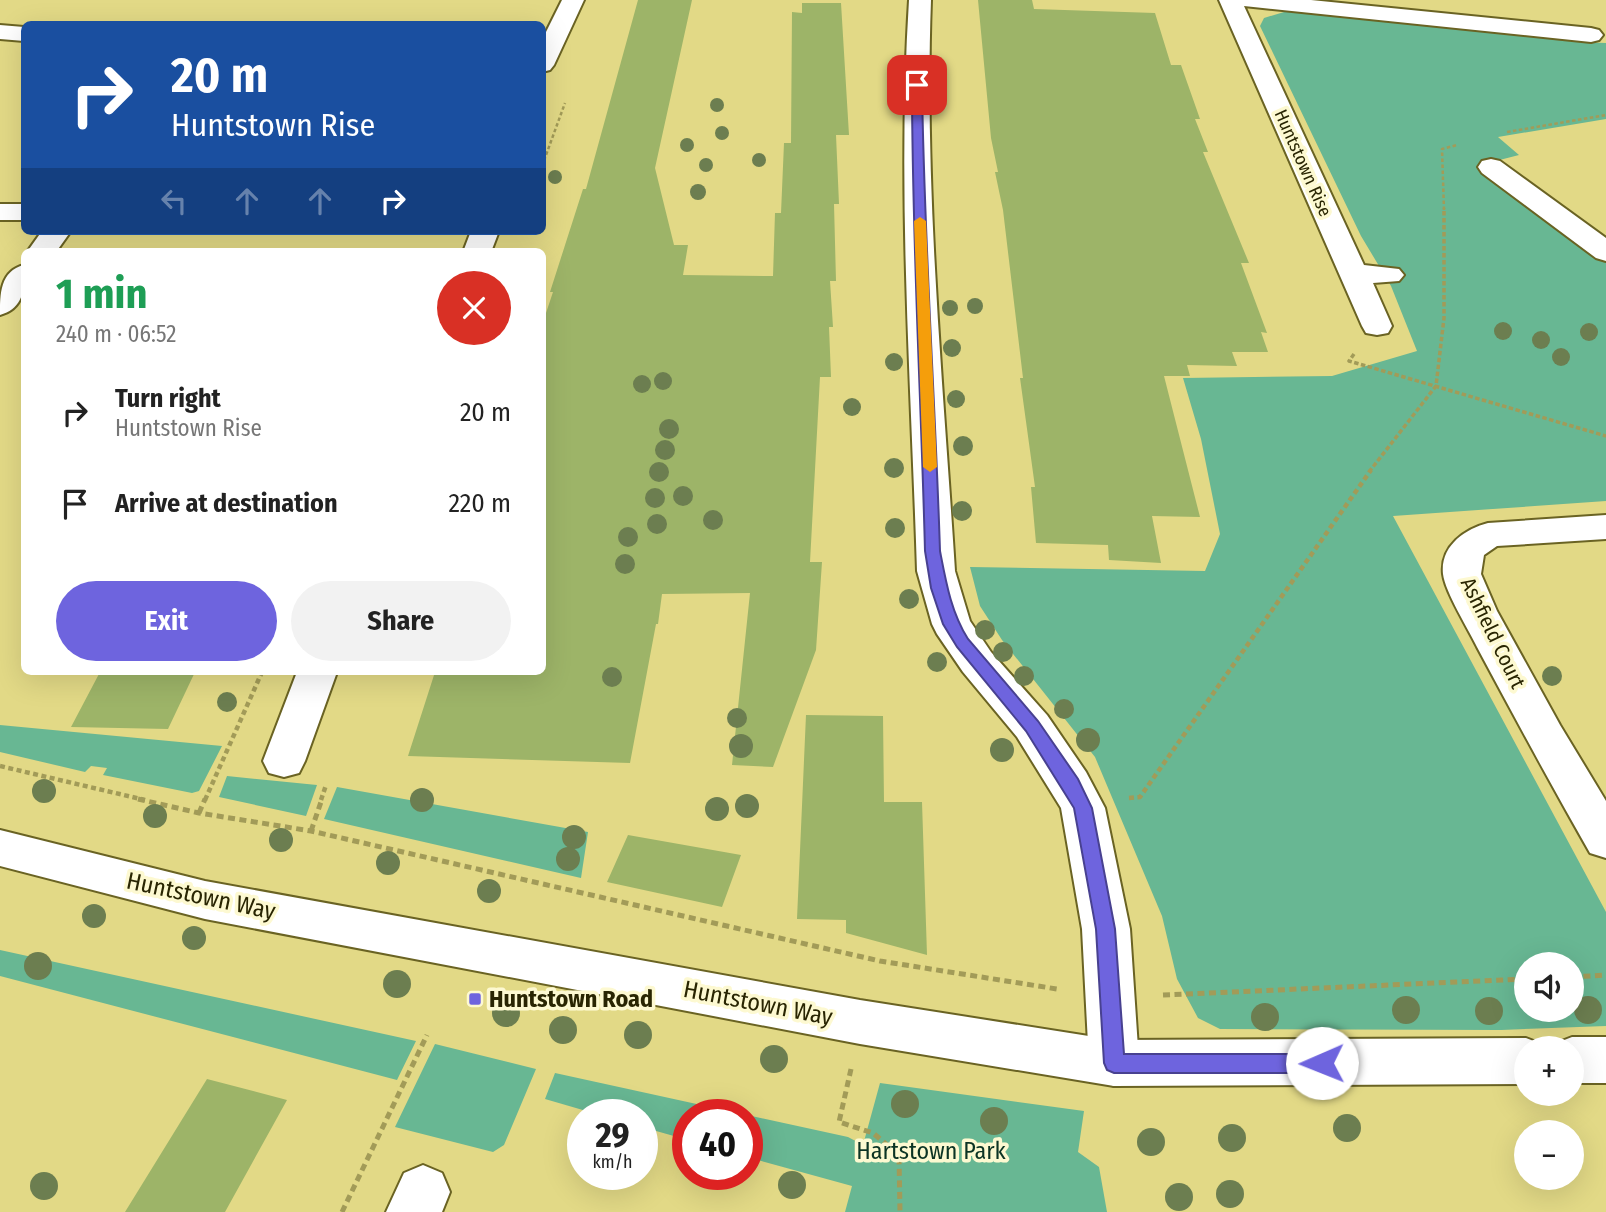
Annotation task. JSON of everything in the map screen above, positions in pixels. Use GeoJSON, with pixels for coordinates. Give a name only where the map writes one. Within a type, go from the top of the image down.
{"type":"FeatureCollection","features":[{"type":"Feature","properties":{"kind":"street"},"geometry":{"type":"LineString","coordinates":[[546,57],[573,0]]}},
{"type":"Feature","properties":{"kind":"street"},"geometry":{"type":"LineString","coordinates":[[920,0],[917,59],[918,190],[933,551],[939,588],[951,624],[962,643],[1032,726],[1071,784],[1083,808],[1106,929],[1114,1063]]}},
{"type":"Feature","properties":{"kind":"street","name":"Huntstown Rise"},"geometry":{"type":"LineString","coordinates":[[1230,0],[1377,326]]}},
{"type":"Feature","properties":{"kind":"street"},"geometry":{"type":"LineString","coordinates":[[1245,0],[1591,35]]}},
{"type":"Feature","properties":{"kind":"street"},"geometry":{"type":"LineString","coordinates":[[0,32],[21,34]]}},
{"type":"Feature","properties":{"kind":"street"},"geometry":{"type":"LineString","coordinates":[[1491,167],[1606,252]]}},
{"type":"Feature","properties":{"kind":"street"},"geometry":{"type":"LineString","coordinates":[[0,212],[21,212]]}},
{"type":"Feature","properties":{"kind":"street"},"geometry":{"type":"LineString","coordinates":[[1353,274],[1389,275]]}},
{"type":"Feature","properties":{"kind":"street"},"geometry":{"type":"LineString","coordinates":[[0,306],[21,278]]}},
{"type":"Feature","properties":{"kind":"street","name":"Ashfield Court"},"geometry":{"type":"LineString","coordinates":[[1606,527],[1488,535],[1467,550],[1462,574],[1478,611],[1545,736],[1606,840]]}},
{"type":"Feature","properties":{"kind":"street"},"geometry":{"type":"LineString","coordinates":[[284,761],[316,675]]}},
{"type":"Feature","properties":{"kind":"street","name":"Huntstown Way"},"geometry":{"type":"LineString","coordinates":[[0,848],[205,900],[860,1022],[1114,1063],[1514,1061]]}},
{"type":"Feature","properties":{"kind":"street"},"geometry":{"type":"LineString","coordinates":[[1584,1060],[1606,1060]]}},
{"type":"Feature","properties":{"kind":"path"},"geometry":{"type":"LineString","coordinates":[[546,155],[565,103]]}},
{"type":"Feature","properties":{"kind":"path"},"geometry":{"type":"LineString","coordinates":[[1083,808],[1140,797],[1385,448],[1436,386],[1444,318],[1445,187],[1442,149],[1492,134],[1606,115]]}},
{"type":"Feature","properties":{"kind":"path"},"geometry":{"type":"LineString","coordinates":[[1491,167],[1492,134]]}},
{"type":"Feature","properties":{"kind":"path"},"geometry":{"type":"LineString","coordinates":[[1377,326],[1349,360],[1606,436]]}},
{"type":"Feature","properties":{"kind":"path"},"geometry":{"type":"LineString","coordinates":[[199,813],[261,675]]}},
{"type":"Feature","properties":{"kind":"path"},"geometry":{"type":"LineString","coordinates":[[0,766],[199,813],[311,831],[880,961],[1112,998],[1514,980]]}},
{"type":"Feature","properties":{"kind":"path"},"geometry":{"type":"LineString","coordinates":[[880,961],[860,1022],[839,1122],[873,1133],[899,1154],[900,1212]]}},
{"type":"Feature","properties":{"kind":"path"},"geometry":{"type":"LineString","coordinates":[[1584,976],[1606,975]]}},
{"type":"Feature","properties":{"kind":"path"},"geometry":{"type":"LineString","coordinates":[[342,1212],[427,1035]]}},
{"type":"Feature","properties":{"kind":"green space"},"geometry":{"type":"Polygon","coordinates":[[[1294,9],[1606,43],[1606,119],[1498,137],[1519,155],[1484,164],[1606,260],[1606,501],[1393,516],[1606,912],[1606,1026],[1501,1030],[1220,1029],[1198,1018],[1177,979],[1162,916],[1095,757],[1002,640],[980,606],[970,567],[1205,571],[1220,534],[1201,439],[1183,378],[1332,376],[1417,351],[1391,286],[1361,236],[1260,26],[1264,18],[1294,9]]]}},
{"type":"Feature","properties":{"kind":"green space"},"geometry":{"type":"Polygon","coordinates":[[[0,725],[222,746],[199,791],[192,793],[103,775],[107,768],[91,766],[85,772],[0,752],[0,725]]]}},
{"type":"Feature","properties":{"kind":"green space"},"geometry":{"type":"Polygon","coordinates":[[[227,776],[317,785],[306,816],[219,797],[227,776]]]}},
{"type":"Feature","properties":{"kind":"green space"},"geometry":{"type":"Polygon","coordinates":[[[337,787],[588,832],[581,878],[324,819],[337,787]]]}},
{"type":"Feature","properties":{"kind":"green space"},"geometry":{"type":"Polygon","coordinates":[[[0,950],[416,1041],[397,1080],[0,976],[0,950]]]}},
{"type":"Feature","properties":{"kind":"green space"},"geometry":{"type":"Polygon","coordinates":[[[435,1044],[536,1069],[504,1145],[493,1152],[395,1127],[435,1044]]]}},
{"type":"Feature","properties":{"kind":"green space","name":"Hartstown Park"},"geometry":{"type":"Polygon","coordinates":[[[555,1073],[674,1099],[672,1135],[658,1132],[658,1099],[567,1099],[567,1105],[545,1099],[555,1073]]]}},
{"type":"Feature","properties":{"kind":"green space","name":"Hartstown Park"},"geometry":{"type":"Polygon","coordinates":[[[880,1083],[1084,1111],[1078,1152],[1099,1167],[1107,1212],[845,1212],[852,1186],[763,1161],[763,1118],[848,1137],[863,1145],[880,1083]]]}},
{"type":"Feature","properties":{"kind":"building"},"geometry":{"type":"Polygon","coordinates":[[[638,0],[692,0],[655,168],[674,245],[688,245],[683,275],[773,276],[775,213],[781,213],[784,143],[791,143],[792,12],[802,13],[802,3],[841,3],[849,135],[836,135],[839,204],[834,204],[836,281],[830,281],[833,327],[829,327],[831,377],[820,377],[810,562],[822,562],[816,650],[773,767],[732,765],[750,593],[662,594],[630,763],[408,756],[434,675],[546,675],[546,313],[553,292],[550,292],[583,189],[586,189],[638,0]]]}},
{"type":"Feature","properties":{"kind":"building"},"geometry":{"type":"Polygon","coordinates":[[[978,0],[1032,0],[1034,9],[1155,13],[1171,65],[1181,65],[1200,119],[1195,119],[1208,152],[1203,152],[1249,263],[1241,263],[1267,333],[1261,332],[1268,352],[1232,352],[1237,366],[1187,365],[1190,376],[1164,376],[1200,517],[1152,516],[1161,563],[1109,560],[1108,545],[1036,543],[1031,487],[1035,487],[1020,378],[1023,378],[1003,210],[991,138],[978,0]]]}},
{"type":"Feature","properties":{"kind":"building"},"geometry":{"type":"Polygon","coordinates":[[[98,675],[194,675],[168,729],[71,727],[98,675]]]}},
{"type":"Feature","properties":{"kind":"building"},"geometry":{"type":"Polygon","coordinates":[[[806,715],[883,716],[884,802],[922,802],[927,955],[846,933],[846,920],[797,919],[806,715]]]}},
{"type":"Feature","properties":{"kind":"building"},"geometry":{"type":"Polygon","coordinates":[[[628,835],[741,855],[722,907],[607,882],[628,835]]]}},
{"type":"Feature","properties":{"kind":"building"},"geometry":{"type":"Polygon","coordinates":[[[207,1079],[287,1100],[225,1212],[125,1212],[207,1079]]]}},
{"type":"Feature","properties":{"kind":"slow traffic"},"geometry":{"type":"LineString","coordinates":[[920,221],[930,467]]}},
{"type":"Feature","properties":{"kind":"place","name":"Huntstown Road"},"geometry":{"type":"Point","coordinates":[475,999]}},
{"type":"Feature","properties":{"kind":"route"},"geometry":{"type":"LineString","coordinates":[[917,85],[918,190],[925,307],[933,551],[939,588],[951,624],[962,643],[1032,726],[1071,784],[1083,808],[1106,929],[1114,1063],[1322,1063]]}}]}
